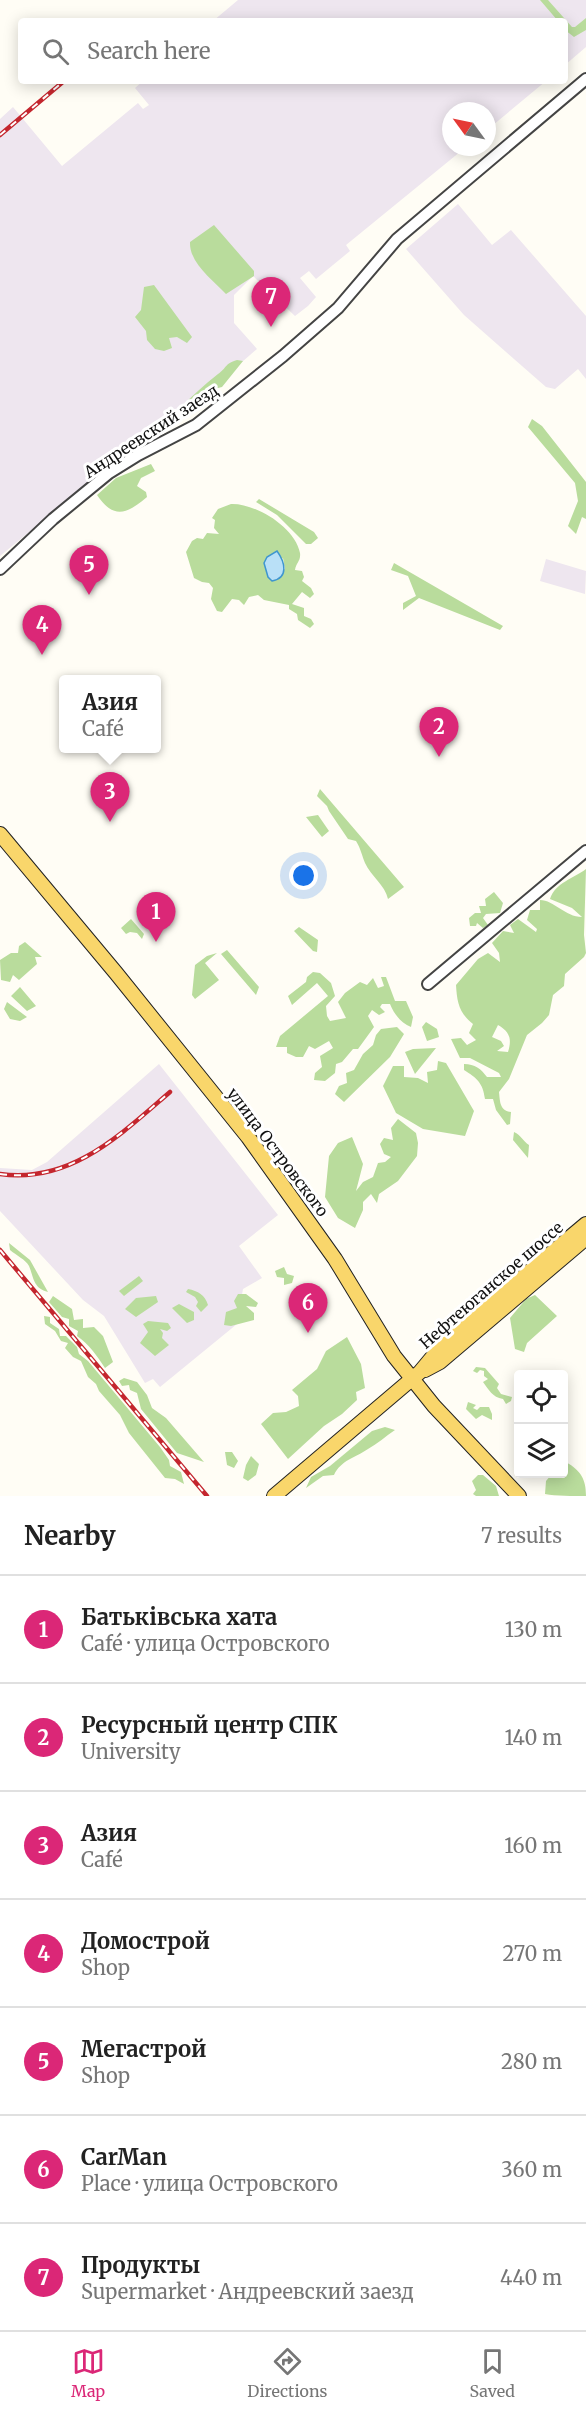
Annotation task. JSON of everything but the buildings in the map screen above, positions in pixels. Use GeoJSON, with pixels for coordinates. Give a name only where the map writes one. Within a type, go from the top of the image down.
{"type":"FeatureCollection","features":[{"type":"Feature","properties":{"kind":"main road","name":"улица Островского"},"geometry":{"type":"LineString","coordinates":[[0,834],[248,1137],[324,1243],[394,1356],[416,1376],[434,1406],[519,1496]]}},
{"type":"Feature","properties":{"kind":"main road","name":"Нефтеюганское шоссе"},"geometry":{"type":"LineString","coordinates":[[274,1496],[416,1376],[445,1342],[586,1224]]}},
{"type":"Feature","properties":{"kind":"main road","name":"Нефтеюганское шоссе"},"geometry":{"type":"LineString","coordinates":[[416,1376],[440,1362],[586,1238]]}},
{"type":"Feature","properties":{"kind":"street","name":"Андреевский заезд"},"geometry":{"type":"LineString","coordinates":[[0,568],[53,519],[109,473],[138,454],[196,424],[290,350],[345,300],[397,239],[586,79]]}},
{"type":"Feature","properties":{"kind":"street"},"geometry":{"type":"LineString","coordinates":[[428,984],[586,851]]}},
{"type":"Feature","properties":{"kind":"shaded area"},"geometry":{"type":"Polygon","coordinates":[[[238,0],[586,0],[586,47],[568,62],[568,18],[217,18],[238,0]]]}},
{"type":"Feature","properties":{"kind":"shaded area"},"geometry":{"type":"Polygon","coordinates":[[[140,84],[542,84],[496,123],[496,102],[442,102],[442,156],[455,156],[346,245],[350,251],[316,279],[309,271],[300,278],[316,297],[295,316],[253,276],[234,295],[234,323],[257,349],[186,411],[180,408],[0,556],[0,119],[13,107],[62,166],[138,103],[143,109],[149,105],[135,88],[140,84]]]}},
{"type":"Feature","properties":{"kind":"shaded area"},"geometry":{"type":"Polygon","coordinates":[[[458,204],[492,245],[511,230],[586,316],[586,379],[578,369],[555,389],[546,387],[464,315],[406,249],[458,204]]]}},
{"type":"Feature","properties":{"kind":"shaded area"},"geometry":{"type":"Polygon","coordinates":[[[546,559],[586,571],[585,594],[540,581],[546,559]]]}},
{"type":"Feature","properties":{"kind":"shaded area"},"geometry":{"type":"Polygon","coordinates":[[[159,1064],[278,1215],[239,1246],[262,1278],[243,1289],[237,1324],[160,1387],[153,1379],[145,1383],[104,1316],[83,1300],[0,1211],[0,1168],[32,1170],[47,1162],[159,1064]]]}},
{"type":"Feature","properties":{"kind":"green space"},"geometry":{"type":"Polygon","coordinates":[[[540,0],[548,0],[564,18],[555,18],[540,0]]]}},
{"type":"Feature","properties":{"kind":"green space"},"geometry":{"type":"Polygon","coordinates":[[[586,18],[586,30],[574,37],[568,32],[568,22],[575,27],[586,18]]]}},
{"type":"Feature","properties":{"kind":"green space"},"geometry":{"type":"Polygon","coordinates":[[[214,225],[254,271],[254,276],[226,294],[203,271],[191,250],[190,242],[214,225]]]}},
{"type":"Feature","properties":{"kind":"green space"},"geometry":{"type":"Polygon","coordinates":[[[154,285],[192,337],[187,343],[177,337],[169,338],[172,348],[164,351],[155,349],[147,340],[146,331],[135,317],[141,310],[144,287],[154,285]]]}},
{"type":"Feature","properties":{"kind":"green space"},"geometry":{"type":"Polygon","coordinates":[[[237,360],[243,361],[222,387],[214,389],[195,407],[186,411],[180,408],[203,386],[237,360]]]}},
{"type":"Feature","properties":{"kind":"green space"},"geometry":{"type":"Polygon","coordinates":[[[532,419],[542,426],[586,482],[586,519],[582,517],[576,534],[568,526],[578,501],[575,483],[528,427],[532,419]]]}},
{"type":"Feature","properties":{"kind":"green space"},"geometry":{"type":"Polygon","coordinates":[[[151,464],[155,471],[141,478],[137,486],[146,492],[147,497],[133,507],[121,512],[115,511],[103,503],[97,495],[116,478],[151,464]]]}},
{"type":"Feature","properties":{"kind":"green space"},"geometry":{"type":"Polygon","coordinates":[[[259,499],[314,532],[318,538],[311,544],[306,544],[277,515],[256,502],[259,499]]]}},
{"type":"Feature","properties":{"kind":"green space"},"geometry":{"type":"Polygon","coordinates":[[[231,504],[262,512],[273,518],[297,543],[300,558],[295,570],[302,571],[304,577],[302,581],[311,588],[314,594],[310,598],[302,592],[292,604],[304,608],[304,616],[311,619],[314,624],[310,628],[298,620],[297,614],[289,609],[289,605],[264,600],[258,595],[249,597],[244,605],[239,600],[232,599],[222,612],[217,611],[211,599],[213,588],[209,583],[194,578],[186,552],[192,541],[197,538],[203,539],[207,533],[219,534],[214,528],[215,520],[212,518],[218,509],[231,504]],[[283,558],[268,573],[268,577],[285,569],[283,558]]]}},
{"type":"Feature","properties":{"kind":"green space"},"geometry":{"type":"Polygon","coordinates":[[[394,563],[503,626],[500,630],[419,598],[403,610],[403,603],[416,596],[408,576],[391,570],[394,563]]]}},
{"type":"Feature","properties":{"kind":"green space"},"geometry":{"type":"Polygon","coordinates":[[[320,789],[404,887],[388,899],[384,889],[365,863],[356,841],[348,839],[327,806],[317,796],[320,789]]]}},
{"type":"Feature","properties":{"kind":"green space"},"geometry":{"type":"Polygon","coordinates":[[[318,815],[329,831],[322,837],[306,817],[318,815]]]}},
{"type":"Feature","properties":{"kind":"green space"},"geometry":{"type":"Polygon","coordinates":[[[586,869],[584,935],[586,953],[565,974],[564,986],[553,995],[549,1015],[527,1035],[509,1079],[499,1092],[503,1108],[511,1112],[510,1124],[507,1125],[496,1110],[493,1099],[485,1099],[481,1085],[476,1078],[464,1070],[464,1064],[477,1068],[487,1077],[501,1077],[499,1073],[470,1058],[460,1058],[451,1039],[461,1038],[467,1045],[476,1040],[469,1033],[473,1024],[460,1007],[456,985],[478,959],[488,953],[500,962],[499,953],[492,943],[503,931],[514,933],[510,925],[518,919],[536,932],[537,929],[527,920],[530,910],[540,910],[540,900],[582,917],[572,908],[550,899],[552,893],[560,885],[586,869]],[[498,1025],[492,1037],[501,1041],[504,1046],[497,1051],[508,1052],[509,1036],[498,1025]]]}},
{"type":"Feature","properties":{"kind":"green space"},"geometry":{"type":"Polygon","coordinates":[[[494,892],[503,903],[500,913],[486,914],[483,918],[488,925],[483,928],[477,923],[476,926],[470,926],[469,918],[475,913],[481,913],[479,906],[486,906],[485,899],[494,892]]]}},
{"type":"Feature","properties":{"kind":"green space"},"geometry":{"type":"Polygon","coordinates":[[[131,919],[144,934],[142,939],[137,933],[126,934],[121,928],[131,919]]]}},
{"type":"Feature","properties":{"kind":"green space"},"geometry":{"type":"Polygon","coordinates":[[[299,927],[318,940],[317,952],[313,951],[294,931],[299,927]]]}},
{"type":"Feature","properties":{"kind":"green space"},"geometry":{"type":"Polygon","coordinates":[[[25,942],[42,957],[35,957],[37,964],[19,980],[13,975],[10,982],[1,980],[0,960],[11,953],[18,953],[19,946],[25,942]]]}},
{"type":"Feature","properties":{"kind":"green space"},"geometry":{"type":"Polygon","coordinates":[[[227,950],[259,987],[256,995],[221,954],[227,950]]]}},
{"type":"Feature","properties":{"kind":"green space"},"geometry":{"type":"Polygon","coordinates":[[[217,953],[205,963],[219,980],[195,999],[192,995],[195,965],[207,956],[217,953]]]}},
{"type":"Feature","properties":{"kind":"green space"},"geometry":{"type":"Polygon","coordinates":[[[313,972],[320,973],[331,983],[335,996],[326,1006],[330,1021],[346,1018],[338,1002],[345,993],[360,982],[367,985],[373,978],[378,988],[384,986],[381,977],[386,977],[395,1001],[406,1001],[413,1017],[411,1027],[398,1018],[390,1004],[382,1004],[380,1007],[385,1012],[379,1015],[372,1010],[368,1016],[374,1027],[358,1049],[353,1049],[342,1062],[336,1064],[335,1073],[325,1081],[314,1080],[315,1073],[322,1067],[320,1056],[333,1048],[329,1041],[315,1049],[309,1046],[303,1057],[287,1053],[287,1047],[276,1047],[280,1036],[328,996],[317,983],[292,1005],[288,996],[306,982],[307,977],[313,972]]]}},
{"type":"Feature","properties":{"kind":"green space"},"geometry":{"type":"Polygon","coordinates":[[[20,987],[36,1006],[27,1011],[11,996],[20,987]]]}},
{"type":"Feature","properties":{"kind":"green space"},"geometry":{"type":"Polygon","coordinates":[[[7,1002],[27,1017],[20,1021],[10,1019],[4,1009],[7,1002]]]}},
{"type":"Feature","properties":{"kind":"green space"},"geometry":{"type":"Polygon","coordinates":[[[426,1022],[437,1029],[439,1037],[427,1041],[422,1027],[426,1022]]]}},
{"type":"Feature","properties":{"kind":"green space"},"geometry":{"type":"Polygon","coordinates":[[[397,1027],[404,1034],[390,1057],[344,1102],[335,1094],[339,1086],[347,1083],[346,1073],[354,1070],[363,1054],[373,1045],[381,1029],[397,1027]]]}},
{"type":"Feature","properties":{"kind":"green space"},"geometry":{"type":"Polygon","coordinates":[[[436,1048],[415,1074],[405,1052],[413,1049],[436,1048]]]}},
{"type":"Feature","properties":{"kind":"green space"},"geometry":{"type":"Polygon","coordinates":[[[438,1061],[446,1063],[474,1111],[465,1136],[423,1129],[396,1113],[383,1086],[393,1066],[404,1066],[404,1077],[418,1078],[428,1083],[427,1072],[437,1070],[438,1061]]]}},
{"type":"Feature","properties":{"kind":"green space"},"geometry":{"type":"Polygon","coordinates":[[[398,1119],[416,1133],[417,1156],[398,1181],[379,1194],[377,1203],[371,1194],[363,1202],[363,1210],[355,1228],[338,1218],[325,1197],[329,1156],[338,1143],[352,1137],[363,1164],[356,1191],[363,1182],[373,1177],[378,1163],[385,1162],[391,1157],[384,1154],[380,1144],[384,1138],[393,1140],[391,1128],[398,1119]]]}},
{"type":"Feature","properties":{"kind":"green space"},"geometry":{"type":"Polygon","coordinates":[[[514,1132],[529,1145],[528,1158],[513,1140],[514,1132]]]}},
{"type":"Feature","properties":{"kind":"green space"},"geometry":{"type":"Polygon","coordinates":[[[9,1243],[30,1260],[48,1292],[39,1288],[28,1264],[10,1250],[9,1243]]]}},
{"type":"Feature","properties":{"kind":"green space"},"geometry":{"type":"Polygon","coordinates":[[[284,1267],[287,1274],[294,1276],[292,1283],[284,1285],[284,1278],[277,1277],[275,1271],[284,1267]]]}},
{"type":"Feature","properties":{"kind":"green space"},"geometry":{"type":"Polygon","coordinates":[[[139,1276],[143,1281],[124,1296],[119,1291],[139,1276]]]}},
{"type":"Feature","properties":{"kind":"green space"},"geometry":{"type":"Polygon","coordinates":[[[188,1289],[201,1294],[207,1302],[208,1305],[201,1312],[196,1306],[198,1302],[195,1297],[186,1292],[188,1289]]]}},
{"type":"Feature","properties":{"kind":"green space"},"geometry":{"type":"Polygon","coordinates":[[[238,1294],[246,1294],[258,1303],[256,1307],[246,1306],[254,1313],[254,1320],[231,1326],[224,1325],[226,1312],[237,1308],[234,1301],[238,1294]]]}},
{"type":"Feature","properties":{"kind":"green space"},"geometry":{"type":"Polygon","coordinates":[[[535,1295],[557,1316],[527,1343],[524,1352],[515,1349],[510,1318],[526,1299],[535,1295]]]}},
{"type":"Feature","properties":{"kind":"green space"},"geometry":{"type":"Polygon","coordinates":[[[53,1296],[72,1309],[74,1320],[83,1319],[83,1328],[94,1327],[103,1336],[113,1362],[105,1368],[89,1346],[77,1336],[78,1331],[69,1326],[69,1319],[62,1317],[49,1302],[53,1296]]]}},
{"type":"Feature","properties":{"kind":"green space"},"geometry":{"type":"Polygon","coordinates":[[[156,1296],[158,1302],[136,1317],[125,1309],[136,1298],[156,1296]]]}},
{"type":"Feature","properties":{"kind":"green space"},"geometry":{"type":"Polygon","coordinates":[[[179,1304],[194,1312],[194,1320],[187,1323],[172,1308],[179,1304]]]}},
{"type":"Feature","properties":{"kind":"green space"},"geometry":{"type":"Polygon","coordinates":[[[44,1316],[50,1317],[50,1323],[59,1329],[60,1336],[66,1336],[77,1347],[79,1354],[88,1361],[160,1447],[169,1460],[170,1466],[181,1472],[184,1484],[175,1479],[165,1478],[129,1433],[120,1415],[88,1377],[81,1361],[73,1357],[65,1348],[68,1343],[61,1341],[55,1331],[45,1324],[44,1316]]]}},
{"type":"Feature","properties":{"kind":"green space"},"geometry":{"type":"Polygon","coordinates":[[[148,1321],[168,1323],[171,1328],[167,1331],[160,1329],[163,1333],[162,1338],[169,1345],[155,1356],[140,1343],[148,1332],[143,1324],[148,1321]]]}},
{"type":"Feature","properties":{"kind":"green space"},"geometry":{"type":"Polygon","coordinates":[[[347,1337],[361,1364],[365,1388],[356,1392],[357,1400],[342,1414],[324,1426],[288,1459],[261,1424],[273,1413],[286,1412],[299,1406],[298,1396],[292,1390],[317,1369],[326,1351],[347,1337]]]}},
{"type":"Feature","properties":{"kind":"green space"},"geometry":{"type":"Polygon","coordinates":[[[476,1367],[485,1368],[499,1384],[497,1388],[501,1394],[512,1397],[511,1401],[506,1404],[503,1399],[491,1393],[483,1382],[488,1379],[484,1376],[484,1371],[480,1370],[477,1373],[473,1371],[476,1367]]]}},
{"type":"Feature","properties":{"kind":"green space"},"geometry":{"type":"Polygon","coordinates":[[[124,1378],[137,1382],[147,1395],[152,1408],[166,1418],[204,1462],[177,1453],[141,1409],[137,1393],[130,1390],[129,1385],[122,1386],[119,1381],[124,1378]]]}},
{"type":"Feature","properties":{"kind":"green space"},"geometry":{"type":"Polygon","coordinates":[[[468,1402],[476,1405],[473,1408],[477,1410],[480,1407],[489,1407],[492,1420],[482,1415],[476,1419],[466,1409],[468,1402]]]}},
{"type":"Feature","properties":{"kind":"green space"},"geometry":{"type":"Polygon","coordinates":[[[385,1427],[395,1430],[344,1463],[334,1475],[323,1476],[306,1488],[311,1477],[330,1466],[372,1431],[385,1427]]]}},
{"type":"Feature","properties":{"kind":"green space"},"geometry":{"type":"Polygon","coordinates":[[[225,1452],[232,1452],[238,1461],[234,1468],[227,1465],[225,1452]]]}},
{"type":"Feature","properties":{"kind":"green space"},"geometry":{"type":"Polygon","coordinates":[[[251,1456],[259,1464],[256,1475],[248,1481],[243,1478],[251,1456]]]}},
{"type":"Feature","properties":{"kind":"green space"},"geometry":{"type":"Polygon","coordinates":[[[568,1464],[582,1476],[586,1496],[545,1494],[546,1481],[548,1478],[568,1478],[568,1464]]]}},
{"type":"Feature","properties":{"kind":"green space"},"geometry":{"type":"Polygon","coordinates":[[[478,1475],[483,1475],[496,1486],[499,1496],[473,1494],[476,1490],[472,1481],[478,1475]]]}},
{"type":"Feature","properties":{"kind":"water"},"geometry":{"type":"Polygon","coordinates":[[[277,551],[284,569],[281,577],[272,581],[268,577],[264,563],[267,557],[277,551]]]}},
{"type":"Feature","properties":{"kind":"railway"},"geometry":{"type":"LineString","coordinates":[[0,135],[60,84]]}},
{"type":"Feature","properties":{"kind":"railway"},"geometry":{"type":"LineString","coordinates":[[0,1174],[26,1175],[72,1164],[113,1139],[170,1092]]}},
{"type":"Feature","properties":{"kind":"railway"},"geometry":{"type":"LineString","coordinates":[[0,1250],[207,1496]]}},
{"type":"Feature","properties":{"kind":"place","name":"Продукты"},"geometry":{"type":"Point","coordinates":[271,327]}},
{"type":"Feature","properties":{"kind":"place","name":"Мегастрой"},"geometry":{"type":"Point","coordinates":[89,595]}},
{"type":"Feature","properties":{"kind":"place","name":"Домострой"},"geometry":{"type":"Point","coordinates":[42,655]}},
{"type":"Feature","properties":{"kind":"place","name":"Ресурсный центр СПК"},"geometry":{"type":"Point","coordinates":[439,757]}},
{"type":"Feature","properties":{"kind":"place","name":"Азия"},"geometry":{"type":"Point","coordinates":[110,822]}},
{"type":"Feature","properties":{"kind":"place","name":"Батькiвська хата"},"geometry":{"type":"Point","coordinates":[156,942]}},
{"type":"Feature","properties":{"kind":"place","name":"CarMan"},"geometry":{"type":"Point","coordinates":[308,1333]}}]}
